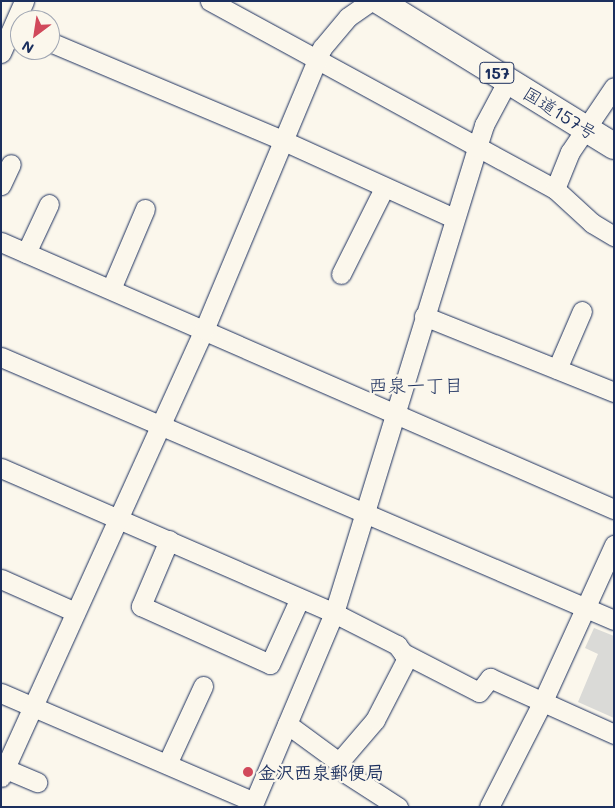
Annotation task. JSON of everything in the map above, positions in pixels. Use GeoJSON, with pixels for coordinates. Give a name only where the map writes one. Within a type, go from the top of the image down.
{"type":"FeatureCollection","features":[{"type":"Feature","properties":{"kind":"highway","name":"国道157号"},"geometry":{"type":"LineString","coordinates":[[379,1],[614,146]]}},
{"type":"Feature","properties":{"kind":"street"},"geometry":{"type":"LineString","coordinates":[[210,1],[324,48],[477,147],[555,189],[592,223],[614,236]]}},
{"type":"Feature","properties":{"kind":"street"},"geometry":{"type":"LineString","coordinates":[[37,782],[3,773],[119,518],[159,425],[204,330],[324,48],[348,17],[371,1]]}},
{"type":"Feature","properties":{"kind":"street"},"geometry":{"type":"LineString","coordinates":[[1,53],[10,30]]}},
{"type":"Feature","properties":{"kind":"street"},"geometry":{"type":"LineString","coordinates":[[60,46],[284,141],[384,188],[454,218]]}},
{"type":"Feature","properties":{"kind":"street"},"geometry":{"type":"LineString","coordinates":[[1,693],[167,764],[253,804],[334,613],[484,125],[508,80]]}},
{"type":"Feature","properties":{"kind":"street"},"geometry":{"type":"LineString","coordinates":[[555,189],[570,152],[614,86]]}},
{"type":"Feature","properties":{"kind":"street"},"geometry":{"type":"LineString","coordinates":[[1,185],[11,164]]}},
{"type":"Feature","properties":{"kind":"street"},"geometry":{"type":"LineString","coordinates":[[341,274],[384,188]]}},
{"type":"Feature","properties":{"kind":"street"},"geometry":{"type":"LineString","coordinates":[[26,253],[49,204]]}},
{"type":"Feature","properties":{"kind":"street"},"geometry":{"type":"LineString","coordinates":[[111,289],[146,209]]}},
{"type":"Feature","properties":{"kind":"street"},"geometry":{"type":"LineString","coordinates":[[1,242],[614,509]]}},
{"type":"Feature","properties":{"kind":"street"},"geometry":{"type":"LineString","coordinates":[[557,370],[582,311]]}},
{"type":"Feature","properties":{"kind":"street"},"geometry":{"type":"LineString","coordinates":[[424,316],[614,392]]}},
{"type":"Feature","properties":{"kind":"street"},"geometry":{"type":"LineString","coordinates":[[1,357],[364,515],[614,620]]}},
{"type":"Feature","properties":{"kind":"street"},"geometry":{"type":"LineString","coordinates":[[1,468],[334,613],[397,646],[408,656],[479,692],[490,678],[614,734]]}},
{"type":"Feature","properties":{"kind":"street"},"geometry":{"type":"LineString","coordinates":[[169,540],[141,606],[270,664],[300,598]]}},
{"type":"Feature","properties":{"kind":"street"},"geometry":{"type":"LineString","coordinates":[[489,807],[542,703],[614,545]]}},
{"type":"Feature","properties":{"kind":"street"},"geometry":{"type":"LineString","coordinates":[[1,579],[75,612]]}},
{"type":"Feature","properties":{"kind":"street"},"geometry":{"type":"LineString","coordinates":[[339,762],[375,720],[408,656]]}},
{"type":"Feature","properties":{"kind":"street"},"geometry":{"type":"LineString","coordinates":[[167,764],[203,686]]}},
{"type":"Feature","properties":{"kind":"street"},"geometry":{"type":"LineString","coordinates":[[287,724],[339,762],[346,774],[398,807]]}},
{"type":"Feature","properties":{"kind":"shaded area"},"geometry":{"type":"Polygon","coordinates":[[[594,628],[614,636],[614,718],[578,702],[598,654],[585,648],[594,628]]]}},
{"type":"Feature","properties":{"kind":"place","name":"金沢西泉郵便局"},"geometry":{"type":"Point","coordinates":[248,772]}},
{"type":"Feature","properties":{"kind":"district","name":"西泉一丁目"},"geometry":{"type":"Point","coordinates":[416,385]}}]}
